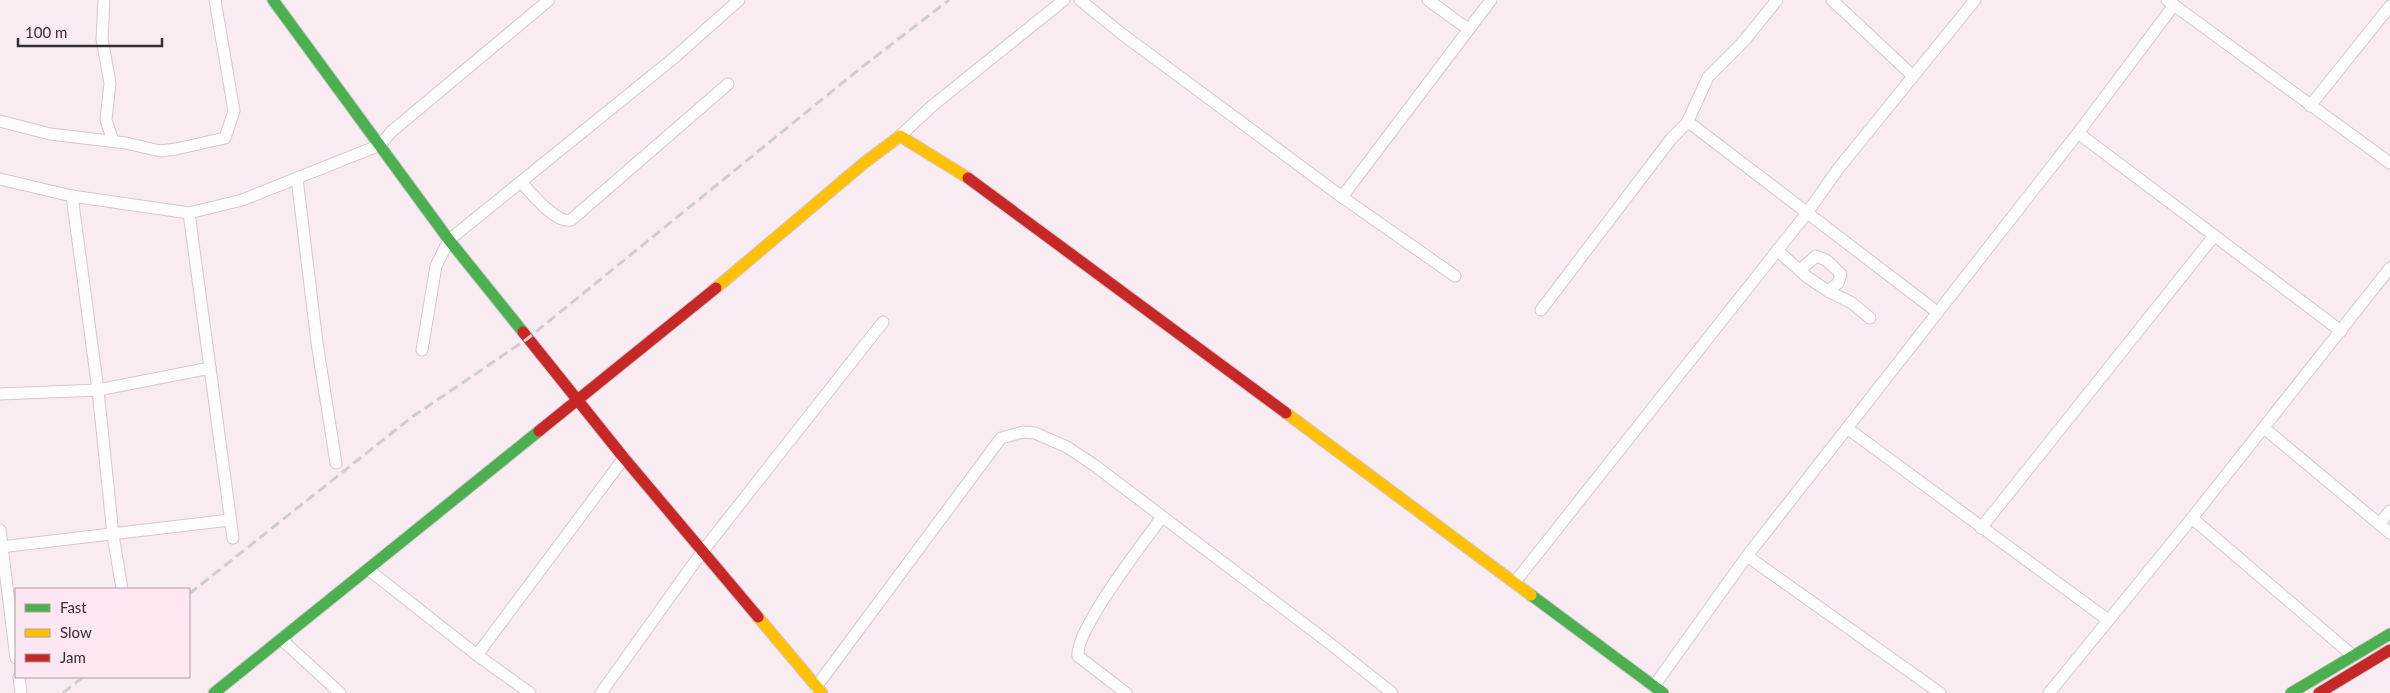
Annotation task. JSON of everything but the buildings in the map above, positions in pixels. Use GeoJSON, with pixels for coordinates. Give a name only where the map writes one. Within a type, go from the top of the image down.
{"type":"FeatureCollection","features":[{"type":"Feature","properties":{"kind":"street"},"geometry":{"type":"LineString","coordinates":[[104,0],[102,39],[110,83],[106,120],[114,141]]}},
{"type":"Feature","properties":{"kind":"street"},"geometry":{"type":"LineString","coordinates":[[0,121],[50,134],[114,141],[160,151],[224,138],[234,110],[215,0]]}},
{"type":"Feature","properties":{"kind":"street"},"geometry":{"type":"LineString","coordinates":[[273,0],[449,240],[624,458],[819,690],[1001,438],[1027,431],[1067,447],[1328,642],[1392,693]]}},
{"type":"Feature","properties":{"kind":"street"},"geometry":{"type":"LineString","coordinates":[[0,179],[72,196],[189,212],[242,200],[380,145],[391,132],[549,0]]}},
{"type":"Feature","properties":{"kind":"street"},"geometry":{"type":"LineString","coordinates":[[422,350],[436,266],[449,240],[675,57],[739,0]]}},
{"type":"Feature","properties":{"kind":"street"},"geometry":{"type":"LineString","coordinates":[[214,693],[369,570],[761,252],[864,163],[900,136],[932,106],[1064,0]]}},
{"type":"Feature","properties":{"kind":"street"},"geometry":{"type":"LineString","coordinates":[[1080,0],[1122,34],[1342,197],[1455,276]]}},
{"type":"Feature","properties":{"kind":"street"},"geometry":{"type":"LineString","coordinates":[[1428,0],[1468,29]]}},
{"type":"Feature","properties":{"kind":"street"},"geometry":{"type":"LineString","coordinates":[[1342,197],[1491,0]]}},
{"type":"Feature","properties":{"kind":"street"},"geometry":{"type":"LineString","coordinates":[[1541,310],[1660,154],[1687,123],[1708,77],[1744,42],[1777,0]]}},
{"type":"Feature","properties":{"kind":"street"},"geometry":{"type":"LineString","coordinates":[[1832,0],[1913,76]]}},
{"type":"Feature","properties":{"kind":"street"},"geometry":{"type":"LineString","coordinates":[[1515,582],[1807,213],[1838,169],[1975,0]]}},
{"type":"Feature","properties":{"kind":"street"},"geometry":{"type":"LineString","coordinates":[[900,136],[982,187],[1660,691],[1747,556],[2078,133],[2176,3],[2310,106],[2390,163]]}},
{"type":"Feature","properties":{"kind":"street"},"geometry":{"type":"LineString","coordinates":[[2310,106],[2390,6]]}},
{"type":"Feature","properties":{"kind":"street"},"geometry":{"type":"LineString","coordinates":[[521,182],[551,213],[563,221],[571,220],[728,84]]}},
{"type":"Feature","properties":{"kind":"street"},"geometry":{"type":"LineString","coordinates":[[1687,123],[1691,124],[1938,312]]}},
{"type":"Feature","properties":{"kind":"street"},"geometry":{"type":"LineString","coordinates":[[2078,133],[2341,331]]}},
{"type":"Feature","properties":{"kind":"street"},"geometry":{"type":"LineString","coordinates":[[297,178],[318,352],[336,463]]}},
{"type":"Feature","properties":{"kind":"street"},"geometry":{"type":"LineString","coordinates":[[72,196],[98,390],[113,535],[122,588]]}},
{"type":"Feature","properties":{"kind":"street"},"geometry":{"type":"LineString","coordinates":[[189,212],[233,538]]}},
{"type":"Feature","properties":{"kind":"street"},"geometry":{"type":"LineString","coordinates":[[1981,528],[2214,236]]}},
{"type":"Feature","properties":{"kind":"street"},"geometry":{"type":"LineString","coordinates":[[1776,250],[1828,291],[1852,303],[1870,318]]}},
{"type":"Feature","properties":{"kind":"street"},"geometry":{"type":"LineString","coordinates":[[1800,270],[1816,256],[1826,260],[1841,274],[1838,283],[1828,291]]}},
{"type":"Feature","properties":{"kind":"street"},"geometry":{"type":"LineString","coordinates":[[2049,693],[2192,518],[2390,268]]}},
{"type":"Feature","properties":{"kind":"street"},"geometry":{"type":"LineString","coordinates":[[601,693],[702,552],[883,322]]}},
{"type":"Feature","properties":{"kind":"street"},"geometry":{"type":"LineString","coordinates":[[0,394],[98,390],[210,368]]}},
{"type":"Feature","properties":{"kind":"street"},"geometry":{"type":"LineString","coordinates":[[1847,428],[2108,620]]}},
{"type":"Feature","properties":{"kind":"street"},"geometry":{"type":"LineString","coordinates":[[2264,428],[2390,533]]}},
{"type":"Feature","properties":{"kind":"street"},"geometry":{"type":"LineString","coordinates":[[477,655],[624,458]]}},
{"type":"Feature","properties":{"kind":"street"},"geometry":{"type":"LineString","coordinates":[[2379,524],[2390,511]]}},
{"type":"Feature","properties":{"kind":"street"},"geometry":{"type":"LineString","coordinates":[[1126,693],[1078,656],[1078,647],[1091,619],[1162,517]]}},
{"type":"Feature","properties":{"kind":"street"},"geometry":{"type":"LineString","coordinates":[[2192,518],[2352,655]]}},
{"type":"Feature","properties":{"kind":"street"},"geometry":{"type":"LineString","coordinates":[[1,547],[230,520]]}},
{"type":"Feature","properties":{"kind":"street"},"geometry":{"type":"LineString","coordinates":[[0,530],[15,651]]}},
{"type":"Feature","properties":{"kind":"street"},"geometry":{"type":"LineString","coordinates":[[1747,556],[1940,693]]}},
{"type":"Feature","properties":{"kind":"street"},"geometry":{"type":"LineString","coordinates":[[369,570],[477,655],[530,693]]}},
{"type":"Feature","properties":{"kind":"street"},"geometry":{"type":"LineString","coordinates":[[2291,693],[2390,634]]}},
{"type":"Feature","properties":{"kind":"street"},"geometry":{"type":"LineString","coordinates":[[281,638],[340,693]]}},
{"type":"Feature","properties":{"kind":"street"},"geometry":{"type":"LineString","coordinates":[[2319,693],[2390,650]]}},
{"type":"Feature","properties":{"kind":"street"},"geometry":{"type":"LineString","coordinates":[[19,678],[21,693]]}},
{"type":"Feature","properties":{"kind":"railway"},"geometry":{"type":"LineString","coordinates":[[190,593],[412,417],[527,339],[862,67],[949,0]]}},
{"type":"Feature","properties":{"kind":"railway"},"geometry":{"type":"LineString","coordinates":[[63,693],[82,678]]}},
{"type":"Feature","properties":{"kind":"traffic: fast"},"geometry":{"type":"LineString","coordinates":[[273,0],[449,240],[523,332]]}},
{"type":"Feature","properties":{"kind":"traffic: fast"},"geometry":{"type":"LineString","coordinates":[[214,693],[539,431]]}},
{"type":"Feature","properties":{"kind":"traffic: fast"},"geometry":{"type":"LineString","coordinates":[[1531,595],[1663,693]]}},
{"type":"Feature","properties":{"kind":"traffic: fast"},"geometry":{"type":"LineString","coordinates":[[2291,693],[2390,634]]}},
{"type":"Feature","properties":{"kind":"traffic: slow"},"geometry":{"type":"LineString","coordinates":[[716,288],[864,163],[900,136],[968,178]]}},
{"type":"Feature","properties":{"kind":"traffic: slow"},"geometry":{"type":"LineString","coordinates":[[1286,413],[1531,595]]}},
{"type":"Feature","properties":{"kind":"traffic: slow"},"geometry":{"type":"LineString","coordinates":[[758,617],[822,693]]}},
{"type":"Feature","properties":{"kind":"traffic: jam"},"geometry":{"type":"LineString","coordinates":[[968,178],[1286,413]]}},
{"type":"Feature","properties":{"kind":"traffic: jam"},"geometry":{"type":"LineString","coordinates":[[539,431],[716,288]]}},
{"type":"Feature","properties":{"kind":"traffic: jam"},"geometry":{"type":"LineString","coordinates":[[523,332],[624,458],[758,617]]}},
{"type":"Feature","properties":{"kind":"traffic: jam"},"geometry":{"type":"LineString","coordinates":[[2319,693],[2390,650]]}}]}
